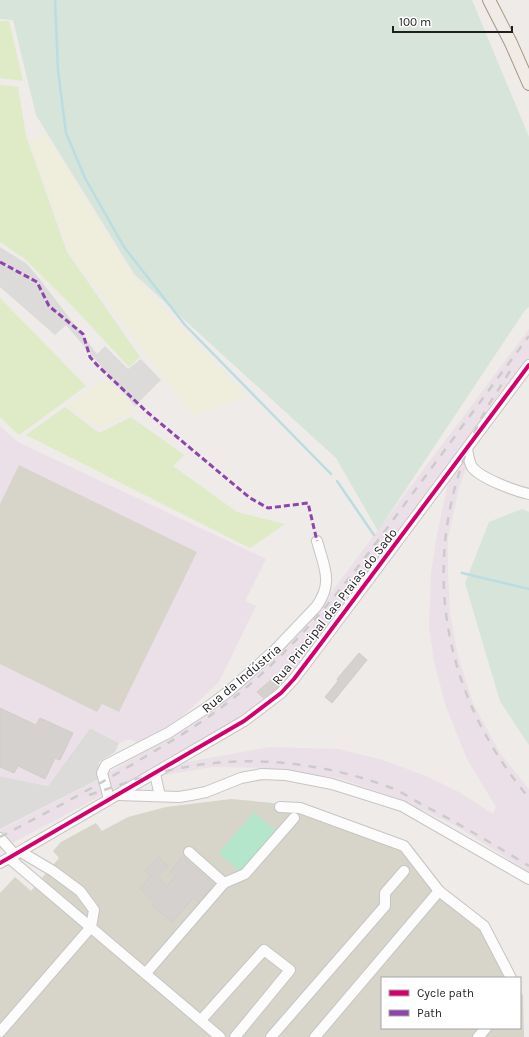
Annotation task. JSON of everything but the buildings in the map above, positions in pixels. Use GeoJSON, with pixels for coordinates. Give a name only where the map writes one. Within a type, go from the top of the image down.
{"type":"FeatureCollection","features":[{"type":"Feature","properties":{"kind":"main road"},"geometry":{"type":"LineString","coordinates":[[488,0],[511,43],[529,84]]}},
{"type":"Feature","properties":{"kind":"street","name":"Rua Principal das Praias do Sado"},"geometry":{"type":"LineString","coordinates":[[0,863],[244,721],[273,700],[288,686],[529,365]]}},
{"type":"Feature","properties":{"kind":"street"},"geometry":{"type":"LineString","coordinates":[[467,449],[470,463],[476,471],[506,488],[529,494]]}},
{"type":"Feature","properties":{"kind":"street","name":"Rua da Indústria"},"geometry":{"type":"LineString","coordinates":[[113,797],[102,774],[106,765],[168,733],[228,692],[275,650],[316,607],[322,599],[327,587],[326,572],[317,541]]}},
{"type":"Feature","properties":{"kind":"street"},"geometry":{"type":"LineString","coordinates":[[155,774],[160,796]]}},
{"type":"Feature","properties":{"kind":"street"},"geometry":{"type":"LineString","coordinates":[[113,797],[191,796],[206,792],[241,778],[262,774],[286,775],[332,784],[402,806],[529,878]]}},
{"type":"Feature","properties":{"kind":"street"},"geometry":{"type":"LineString","coordinates":[[280,807],[300,808],[404,846],[439,891],[484,926],[510,977]]}},
{"type":"Feature","properties":{"kind":"street"},"geometry":{"type":"LineString","coordinates":[[146,973],[224,883],[245,874],[294,818]]}},
{"type":"Feature","properties":{"kind":"street"},"geometry":{"type":"LineString","coordinates":[[0,838],[15,855],[91,927],[220,1037]]}},
{"type":"Feature","properties":{"kind":"street"},"geometry":{"type":"LineString","coordinates":[[189,852],[224,883]]}},
{"type":"Feature","properties":{"kind":"street"},"geometry":{"type":"LineString","coordinates":[[0,1032],[91,927],[94,910],[80,891],[53,870],[15,855]]}},
{"type":"Feature","properties":{"kind":"street"},"geometry":{"type":"LineString","coordinates":[[271,1037],[386,906],[385,893],[404,870]]}},
{"type":"Feature","properties":{"kind":"street"},"geometry":{"type":"LineString","coordinates":[[315,1037],[439,891]]}},
{"type":"Feature","properties":{"kind":"street"},"geometry":{"type":"LineString","coordinates":[[201,1020],[264,950],[290,970],[235,1037]]}},
{"type":"Feature","properties":{"kind":"street"},"geometry":{"type":"LineString","coordinates":[[478,1037],[485,1029]]}},
{"type":"Feature","properties":{"kind":"shaded area"},"geometry":{"type":"Polygon","coordinates":[[[0,0],[472,0],[529,137],[529,307],[525,310],[378,531],[336,458],[134,274],[36,115],[13,20],[0,19],[0,0]]]}},
{"type":"Feature","properties":{"kind":"shaded area"},"geometry":{"type":"Polygon","coordinates":[[[46,134],[129,271],[246,396],[193,416],[70,253],[29,142],[46,134]]]}},
{"type":"Feature","properties":{"kind":"shaded area"},"geometry":{"type":"Polygon","coordinates":[[[0,247],[27,264],[97,354],[105,346],[128,369],[141,359],[161,380],[135,406],[66,325],[55,335],[0,287],[0,247]]]}},
{"type":"Feature","properties":{"kind":"shaded area"},"geometry":{"type":"Polygon","coordinates":[[[529,329],[529,358],[485,416],[459,488],[448,538],[448,573],[450,613],[458,656],[473,703],[500,753],[529,789],[529,872],[456,826],[397,798],[338,778],[263,768],[212,767],[170,774],[116,788],[0,851],[0,830],[97,780],[180,730],[280,651],[330,597],[330,594],[529,329]],[[466,443],[286,682],[261,703],[238,718],[149,769],[269,747],[338,749],[383,760],[426,776],[459,792],[493,814],[496,807],[467,759],[446,707],[434,662],[429,626],[431,574],[437,534],[447,488],[466,443]]]}},
{"type":"Feature","properties":{"kind":"shaded area"},"geometry":{"type":"Polygon","coordinates":[[[107,378],[135,409],[100,428],[67,405],[107,378]]]}},
{"type":"Feature","properties":{"kind":"shaded area"},"geometry":{"type":"Polygon","coordinates":[[[0,426],[18,442],[266,559],[245,601],[256,606],[219,682],[173,725],[139,744],[130,739],[119,743],[90,728],[48,786],[0,776],[0,426]]]}},
{"type":"Feature","properties":{"kind":"shaded area"},"geometry":{"type":"Polygon","coordinates":[[[19,465],[197,552],[119,712],[102,704],[97,712],[0,664],[0,504],[19,465]]]}},
{"type":"Feature","properties":{"kind":"shaded area"},"geometry":{"type":"Polygon","coordinates":[[[522,509],[529,512],[529,745],[500,701],[465,583],[489,522],[522,509]]]}},
{"type":"Feature","properties":{"kind":"shaded area"},"geometry":{"type":"Polygon","coordinates":[[[90,728],[119,743],[115,752],[99,762],[97,780],[0,829],[0,776],[48,786],[90,728]]]}},
{"type":"Feature","properties":{"kind":"shaded area"},"geometry":{"type":"Polygon","coordinates":[[[231,799],[306,806],[411,845],[450,896],[490,929],[514,977],[381,977],[381,1029],[521,1029],[521,991],[523,996],[524,1037],[0,1037],[0,893],[15,877],[31,891],[59,858],[53,851],[61,842],[96,823],[102,831],[128,817],[166,807],[231,799]]]}},
{"type":"Feature","properties":{"kind":"green space"},"geometry":{"type":"Polygon","coordinates":[[[0,21],[9,21],[23,81],[0,78],[0,21]]]}},
{"type":"Feature","properties":{"kind":"green space"},"geometry":{"type":"Polygon","coordinates":[[[0,85],[18,87],[26,136],[67,252],[140,357],[129,367],[77,311],[25,259],[0,242],[0,85]]]}},
{"type":"Feature","properties":{"kind":"green space"},"geometry":{"type":"Polygon","coordinates":[[[0,298],[86,386],[19,435],[0,417],[0,298]]]}},
{"type":"Feature","properties":{"kind":"green space"},"geometry":{"type":"Polygon","coordinates":[[[65,407],[99,433],[131,417],[184,455],[173,466],[237,512],[285,524],[250,548],[26,435],[65,407]]]}},
{"type":"Feature","properties":{"kind":"green space"},"geometry":{"type":"Polygon","coordinates":[[[254,812],[276,831],[241,872],[219,853],[254,812]]]}},
{"type":"Feature","properties":{"kind":"waterway"},"geometry":{"type":"LineString","coordinates":[[55,0],[58,70],[66,133],[85,178],[124,247],[185,325],[331,474]]}},
{"type":"Feature","properties":{"kind":"waterway"},"geometry":{"type":"LineString","coordinates":[[337,481],[374,535]]}},
{"type":"Feature","properties":{"kind":"waterway"},"geometry":{"type":"LineString","coordinates":[[462,573],[529,589]]}},
{"type":"Feature","properties":{"kind":"railway"},"geometry":{"type":"LineString","coordinates":[[0,837],[90,789],[179,736],[225,705],[285,652],[348,579],[529,336]]}},
{"type":"Feature","properties":{"kind":"railway"},"geometry":{"type":"LineString","coordinates":[[510,371],[487,408],[475,431],[457,479],[447,527],[444,575],[447,622],[458,669],[475,714],[499,757],[529,798]]}},
{"type":"Feature","properties":{"kind":"railway"},"geometry":{"type":"LineString","coordinates":[[89,795],[140,778],[192,766],[241,761],[317,767],[341,772],[397,790],[462,826],[529,866]]}},
{"type":"Feature","properties":{"kind":"marked path"},"geometry":{"type":"LineString","coordinates":[[0,262],[37,282],[49,306],[83,334],[90,357],[97,365],[147,412],[250,498],[268,508],[308,503],[317,541]]}},
{"type":"Feature","properties":{"kind":"cycle path"},"geometry":{"type":"LineString","coordinates":[[0,863],[244,721],[281,693],[294,679],[319,646],[529,365]]}}]}
